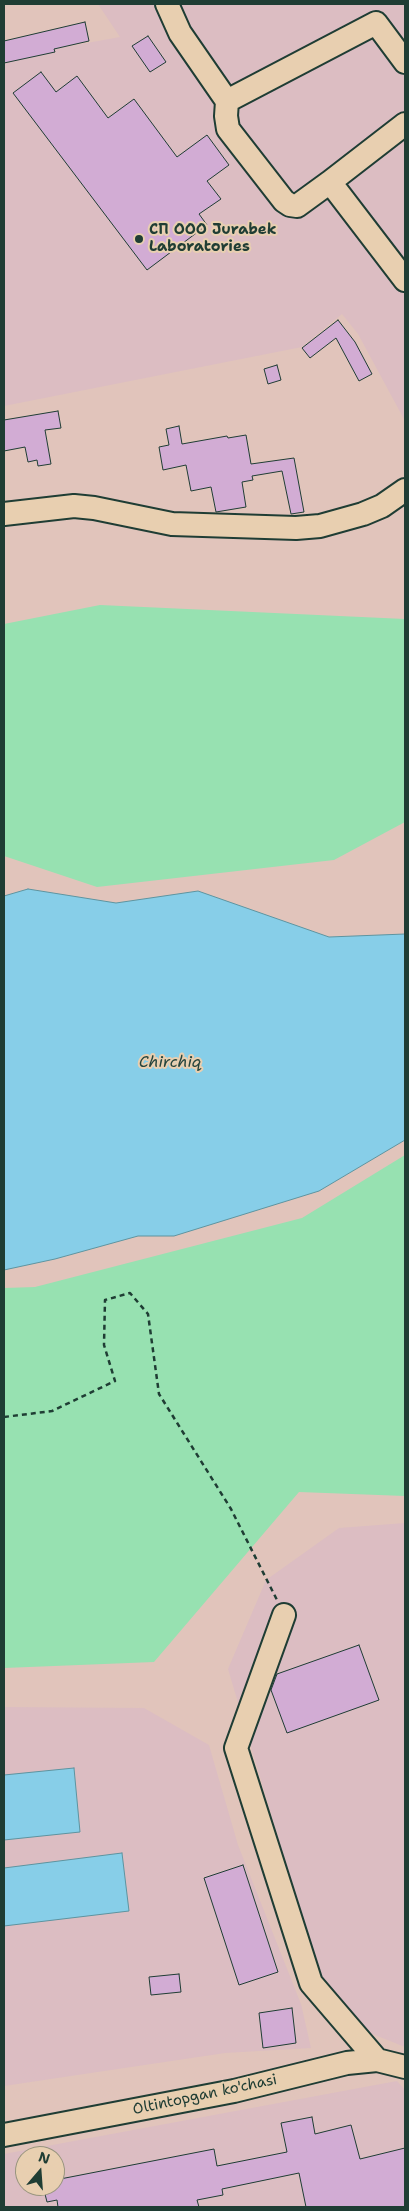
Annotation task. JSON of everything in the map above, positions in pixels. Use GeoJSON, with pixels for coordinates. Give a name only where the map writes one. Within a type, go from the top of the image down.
{"type":"FeatureCollection","features":[{"type":"Feature","properties":{"kind":"street"},"geometry":{"type":"LineString","coordinates":[[167,4],[180,33],[227,101],[228,129],[284,201],[290,205],[297,206],[405,124]]}},
{"type":"Feature","properties":{"kind":"street"},"geometry":{"type":"LineString","coordinates":[[227,101],[373,13],[405,62]]}},
{"type":"Feature","properties":{"kind":"street"},"geometry":{"type":"LineString","coordinates":[[330,182],[405,280]]}},
{"type":"Feature","properties":{"kind":"street"},"geometry":{"type":"LineString","coordinates":[[4,514],[74,506],[94,508],[172,524],[296,528],[320,526],[363,514],[382,506],[405,490]]}},
{"type":"Feature","properties":{"kind":"street"},"geometry":{"type":"LineString","coordinates":[[284,1615],[236,1748],[310,1983],[377,2060]]}},
{"type":"Feature","properties":{"kind":"street","name":"Oltintopgan ko'chasi"},"geometry":{"type":"LineString","coordinates":[[4,2135],[234,2091],[347,2063],[377,2060],[405,2066]]}},
{"type":"Feature","properties":{"kind":"path"},"geometry":{"type":"LineString","coordinates":[[4,1417],[52,1411],[115,1381],[104,1345],[105,1300],[130,1294],[148,1314],[160,1394],[230,1509],[284,1615]]}},
{"type":"Feature","properties":{"kind":"shaded area"},"geometry":{"type":"Polygon","coordinates":[[[98,4],[405,4],[405,421],[358,334],[342,314],[302,347],[4,406],[4,63],[54,52],[54,49],[120,37],[98,4]]]}},
{"type":"Feature","properties":{"kind":"shaded area"},"geometry":{"type":"Polygon","coordinates":[[[405,1523],[405,2047],[360,2029],[321,1982],[228,1669],[266,1580],[339,1528],[405,1523]]]}},
{"type":"Feature","properties":{"kind":"shaded area"},"geometry":{"type":"Polygon","coordinates":[[[4,1707],[144,1708],[209,1745],[238,1845],[301,2004],[311,2048],[225,2053],[4,2086],[4,1707]]]}},
{"type":"Feature","properties":{"kind":"shaded area"},"geometry":{"type":"Polygon","coordinates":[[[397,2081],[405,2090],[405,2207],[4,2207],[4,2154],[15,2152],[15,2196],[65,2196],[65,2146],[47,2146],[397,2081]]]}},
{"type":"Feature","properties":{"kind":"green space"},"geometry":{"type":"Polygon","coordinates":[[[100,605],[405,619],[405,822],[334,860],[97,887],[4,856],[4,624],[100,605]]]}},
{"type":"Feature","properties":{"kind":"green space"},"geometry":{"type":"Polygon","coordinates":[[[405,1155],[405,1496],[299,1492],[154,1662],[4,1668],[4,1288],[35,1287],[302,1218],[405,1155]]]}},
{"type":"Feature","properties":{"kind":"water","name":"Chirchiq"},"geometry":{"type":"Polygon","coordinates":[[[28,889],[116,903],[198,891],[329,937],[405,934],[405,1140],[319,1191],[174,1236],[138,1236],[55,1259],[4,1270],[4,896],[28,889]]]}},
{"type":"Feature","properties":{"kind":"water"},"geometry":{"type":"Polygon","coordinates":[[[74,1768],[80,1832],[4,1840],[4,1775],[74,1768]]]}},
{"type":"Feature","properties":{"kind":"water"},"geometry":{"type":"Polygon","coordinates":[[[122,1853],[129,1911],[4,1926],[4,1868],[122,1853]]]}},
{"type":"Feature","properties":{"kind":"building"},"geometry":{"type":"Polygon","coordinates":[[[85,22],[89,41],[54,49],[55,52],[4,63],[4,41],[85,22]]]}},
{"type":"Feature","properties":{"kind":"building"},"geometry":{"type":"Polygon","coordinates":[[[148,36],[166,62],[150,72],[132,46],[148,36]]]}},
{"type":"Feature","properties":{"kind":"building"},"geometry":{"type":"Polygon","coordinates":[[[41,72],[56,92],[77,76],[108,118],[134,99],[177,157],[207,135],[229,165],[207,181],[221,199],[199,214],[207,225],[147,270],[13,93],[41,72]]]}},
{"type":"Feature","properties":{"kind":"building"},"geometry":{"type":"Polygon","coordinates":[[[338,320],[355,342],[372,374],[359,381],[336,338],[310,358],[302,348],[338,320]]]}},
{"type":"Feature","properties":{"kind":"building"},"geometry":{"type":"Polygon","coordinates":[[[277,365],[281,380],[268,384],[264,369],[277,365]]]}},
{"type":"Feature","properties":{"kind":"building"},"geometry":{"type":"Polygon","coordinates":[[[58,411],[61,428],[45,430],[51,464],[38,466],[37,460],[28,462],[25,447],[4,451],[4,420],[58,411]]]}},
{"type":"Feature","properties":{"kind":"building"},"geometry":{"type":"Polygon","coordinates":[[[179,426],[182,444],[227,436],[228,438],[246,435],[251,464],[294,458],[304,512],[291,514],[282,471],[252,476],[253,480],[242,482],[246,507],[216,512],[211,487],[191,491],[186,465],[163,470],[159,447],[169,445],[166,429],[179,426]]]}},
{"type":"Feature","properties":{"kind":"building"},"geometry":{"type":"Polygon","coordinates":[[[359,1645],[379,1700],[287,1733],[271,1690],[277,1674],[359,1645]]]}},
{"type":"Feature","properties":{"kind":"building"},"geometry":{"type":"Polygon","coordinates":[[[243,1865],[278,1972],[239,1985],[204,1878],[243,1865]]]}},
{"type":"Feature","properties":{"kind":"building"},"geometry":{"type":"Polygon","coordinates":[[[179,1974],[181,1992],[151,1995],[149,1977],[179,1974]]]}},
{"type":"Feature","properties":{"kind":"building"},"geometry":{"type":"Polygon","coordinates":[[[292,2008],[296,2043],[263,2048],[259,2013],[292,2008]]]}},
{"type":"Feature","properties":{"kind":"building"},"geometry":{"type":"Polygon","coordinates":[[[312,2117],[315,2134],[351,2125],[360,2159],[405,2148],[405,2207],[306,2207],[299,2173],[222,2189],[223,2195],[197,2200],[199,2207],[58,2207],[57,2200],[47,2202],[46,2196],[65,2196],[65,2178],[214,2149],[217,2166],[287,2152],[281,2123],[312,2117]]]}},
{"type":"Feature","properties":{"kind":"place","name":"СП ООО Jurabek Laboratories"},"geometry":{"type":"Point","coordinates":[139,239]}}]}
